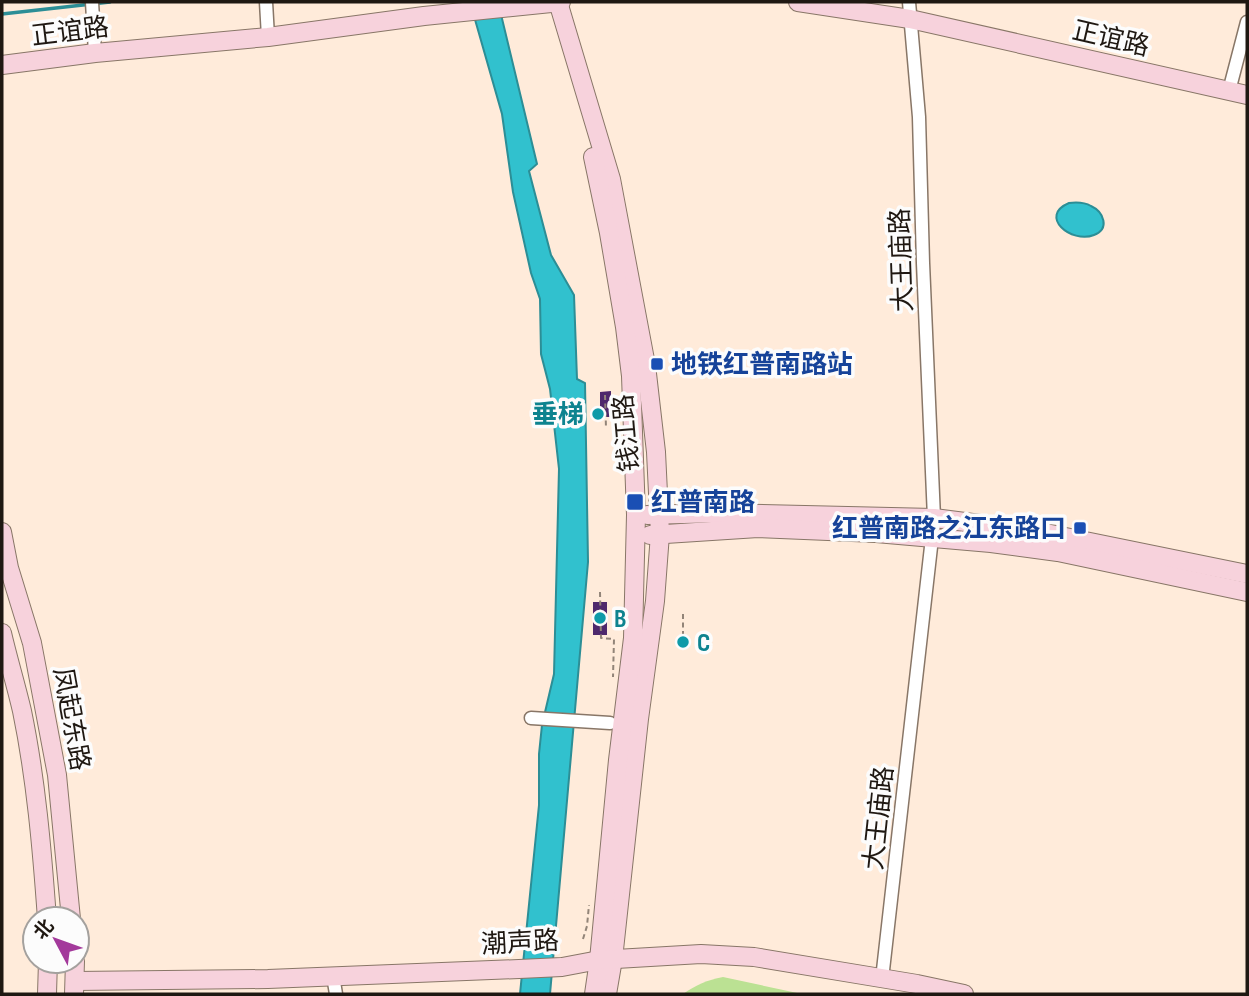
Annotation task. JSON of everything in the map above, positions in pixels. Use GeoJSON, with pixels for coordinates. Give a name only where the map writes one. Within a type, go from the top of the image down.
{"type":"FeatureCollection","features":[{"type":"Feature","properties":{"kind":"street"},"geometry":{"type":"LineString","coordinates":[[92,2],[95,45]]}},
{"type":"Feature","properties":{"kind":"street"},"geometry":{"type":"LineString","coordinates":[[266,2],[268,37]]}},
{"type":"Feature","properties":{"kind":"street","name":"正谊路"},"geometry":{"type":"LineString","coordinates":[[2,65],[95,45],[268,37],[554,2]]}},
{"type":"Feature","properties":{"kind":"street","name":"钱江路"},"geometry":{"type":"LineString","coordinates":[[554,2],[611,179],[622,233],[647,375],[656,452],[660,534],[655,601],[606,960],[594,994]]}},
{"type":"Feature","properties":{"kind":"street","name":"钱江路"},"geometry":{"type":"LineString","coordinates":[[554,2],[596,169],[625,327],[631,376],[636,515],[633,638],[618,760],[606,960],[607,994]]}},
{"type":"Feature","properties":{"kind":"street","name":"正谊路"},"geometry":{"type":"LineString","coordinates":[[798,2],[910,10],[1247,95]]}},
{"type":"Feature","properties":{"kind":"street","name":"大王庙路"},"geometry":{"type":"LineString","coordinates":[[910,10],[919,117],[934,518]]}},
{"type":"Feature","properties":{"kind":"street"},"geometry":{"type":"LineString","coordinates":[[1229,91],[1247,22]]}},
{"type":"Feature","properties":{"kind":"street"},"geometry":{"type":"LineString","coordinates":[[636,515],[769,513],[934,518],[1036,531],[1247,574]]}},
{"type":"Feature","properties":{"kind":"street"},"geometry":{"type":"LineString","coordinates":[[636,537],[758,528],[876,533],[991,543],[1058,552],[1247,592]]}},
{"type":"Feature","properties":{"kind":"street","name":"大王庙路"},"geometry":{"type":"LineString","coordinates":[[882,979],[932,538]]}},
{"type":"Feature","properties":{"kind":"street","name":"凤起东路"},"geometry":{"type":"LineString","coordinates":[[3,539],[5,568],[32,643],[57,775],[70,905]]}},
{"type":"Feature","properties":{"kind":"street","name":"凤起东路"},"geometry":{"type":"LineString","coordinates":[[2,633],[22,712],[41,842],[46,905]]}},
{"type":"Feature","properties":{"kind":"street"},"geometry":{"type":"LineString","coordinates":[[531,718],[604,722]]}},
{"type":"Feature","properties":{"kind":"street","name":"潮声路"},"geometry":{"type":"LineString","coordinates":[[75,988],[562,967],[606,960],[701,954],[754,957],[964,994]]}},
{"type":"Feature","properties":{"kind":"street"},"geometry":{"type":"LineString","coordinates":[[42,994],[45,975]]}},
{"type":"Feature","properties":{"kind":"street"},"geometry":{"type":"LineString","coordinates":[[333,976],[336,994]]}},
{"type":"Feature","properties":{"kind":"path"},"geometry":{"type":"LineString","coordinates":[[605,395],[606,428]]}},
{"type":"Feature","properties":{"kind":"path"},"geometry":{"type":"LineString","coordinates":[[600,592],[600,630]]}},
{"type":"Feature","properties":{"kind":"path"},"geometry":{"type":"LineString","coordinates":[[683,614],[683,647]]}},
{"type":"Feature","properties":{"kind":"green space"},"geometry":{"type":"Polygon","coordinates":[[[723,977],[802,994],[683,994],[702,983],[723,977]]]}},
{"type":"Feature","properties":{"kind":"water"},"geometry":{"type":"Polygon","coordinates":[[[470,2],[498,2],[537,164],[529,171],[551,255],[574,295],[577,379],[585,383],[588,562],[550,994],[520,994],[539,805],[542,725],[554,674],[559,469],[550,389],[541,354],[540,299],[531,273],[513,192],[502,114],[470,2]]]}},
{"type":"Feature","properties":{"kind":"water"},"geometry":{"type":"Polygon","coordinates":[[[1069,203],[1083,203],[1096,209],[1102,216],[1102,229],[1085,237],[1076,236],[1061,227],[1057,215],[1060,208],[1069,203]]]}},
{"type":"Feature","properties":{"kind":"building"},"geometry":{"type":"Polygon","coordinates":[[[611,391],[611,417],[600,417],[600,392],[611,391]]]}},
{"type":"Feature","properties":{"kind":"building","name":"B"},"geometry":{"type":"Polygon","coordinates":[[[593,602],[607,602],[607,635],[593,635],[593,602]]]}},
{"type":"Feature","properties":{"kind":"waterway"},"geometry":{"type":"LineString","coordinates":[[2,14],[110,2]]}},
{"type":"Feature","properties":{"kind":"place","name":"地铁红普南路站"},"geometry":{"type":"Point","coordinates":[657,364]}},
{"type":"Feature","properties":{"kind":"place","name":"垂梯"},"geometry":{"type":"Point","coordinates":[598,414]}},
{"type":"Feature","properties":{"kind":"place","name":"红普南路"},"geometry":{"type":"Point","coordinates":[635,502]}},
{"type":"Feature","properties":{"kind":"place","name":"红普南路之江东路口"},"geometry":{"type":"Point","coordinates":[1080,528]}},
{"type":"Feature","properties":{"kind":"place","name":"B"},"geometry":{"type":"Point","coordinates":[600,618]}},
{"type":"Feature","properties":{"kind":"place","name":"C"},"geometry":{"type":"Point","coordinates":[683,642]}}]}
